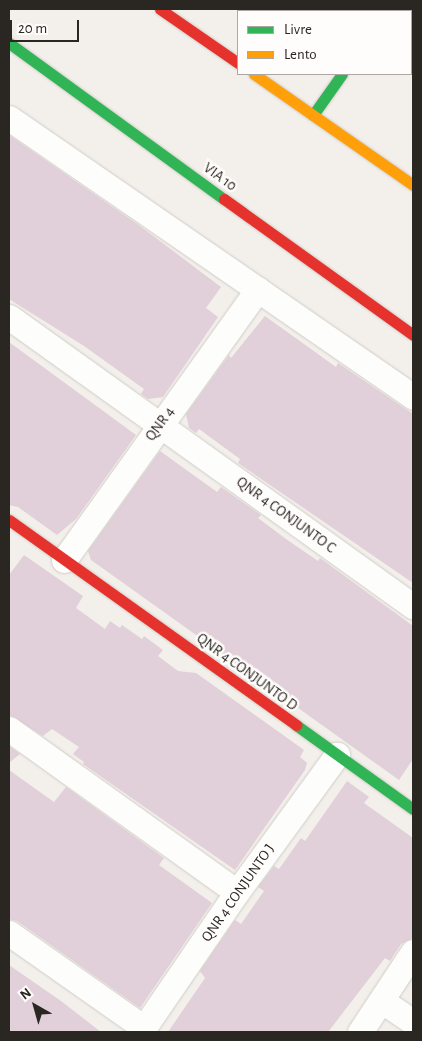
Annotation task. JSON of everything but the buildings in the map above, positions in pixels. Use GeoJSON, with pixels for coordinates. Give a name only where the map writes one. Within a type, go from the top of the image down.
{"type":"FeatureCollection","features":[{"type":"Feature","properties":{"kind":"main road"},"geometry":{"type":"LineString","coordinates":[[160,9],[237,62]]}},
{"type":"Feature","properties":{"kind":"main road","name":"VIA 10"},"geometry":{"type":"LineString","coordinates":[[9,43],[413,335]]}},
{"type":"Feature","properties":{"kind":"main road"},"geometry":{"type":"LineString","coordinates":[[255,75],[412,180]]}},
{"type":"Feature","properties":{"kind":"main road"},"geometry":{"type":"LineString","coordinates":[[313,115],[341,75]]}},
{"type":"Feature","properties":{"kind":"main road","name":"QNR 4 CONJUNTO D"},"geometry":{"type":"LineString","coordinates":[[9,520],[413,809]]}},
{"type":"Feature","properties":{"kind":"street"},"geometry":{"type":"LineString","coordinates":[[9,118],[413,397]]}},
{"type":"Feature","properties":{"kind":"street","name":"QNR 4"},"geometry":{"type":"LineString","coordinates":[[64,560],[258,289]]}},
{"type":"Feature","properties":{"kind":"street","name":"QNR 4 CONJUNTO C"},"geometry":{"type":"LineString","coordinates":[[9,317],[413,606]]}},
{"type":"Feature","properties":{"kind":"street"},"geometry":{"type":"LineString","coordinates":[[9,729],[236,892]]}},
{"type":"Feature","properties":{"kind":"street","name":"QNR 4 CONJUNTO J"},"geometry":{"type":"LineString","coordinates":[[143,1030],[236,892],[338,755]]}},
{"type":"Feature","properties":{"kind":"street"},"geometry":{"type":"LineString","coordinates":[[9,933],[143,1030]]}},
{"type":"Feature","properties":{"kind":"street"},"geometry":{"type":"LineString","coordinates":[[360,1032],[413,952]]}},
{"type":"Feature","properties":{"kind":"street"},"geometry":{"type":"LineString","coordinates":[[382,1001],[413,1022]]}},
{"type":"Feature","properties":{"kind":"traffic: fast"},"geometry":{"type":"LineString","coordinates":[[9,43],[224,199]]}},
{"type":"Feature","properties":{"kind":"traffic: fast"},"geometry":{"type":"LineString","coordinates":[[313,115],[341,75]]}},
{"type":"Feature","properties":{"kind":"traffic: fast"},"geometry":{"type":"LineString","coordinates":[[296,725],[413,809]]}},
{"type":"Feature","properties":{"kind":"traffic: slow"},"geometry":{"type":"LineString","coordinates":[[255,75],[413,185]]}},
{"type":"Feature","properties":{"kind":"traffic: jam"},"geometry":{"type":"LineString","coordinates":[[160,9],[237,62]]}},
{"type":"Feature","properties":{"kind":"traffic: jam"},"geometry":{"type":"LineString","coordinates":[[224,199],[413,335]]}},
{"type":"Feature","properties":{"kind":"traffic: jam"},"geometry":{"type":"LineString","coordinates":[[9,520],[296,725]]}}]}
